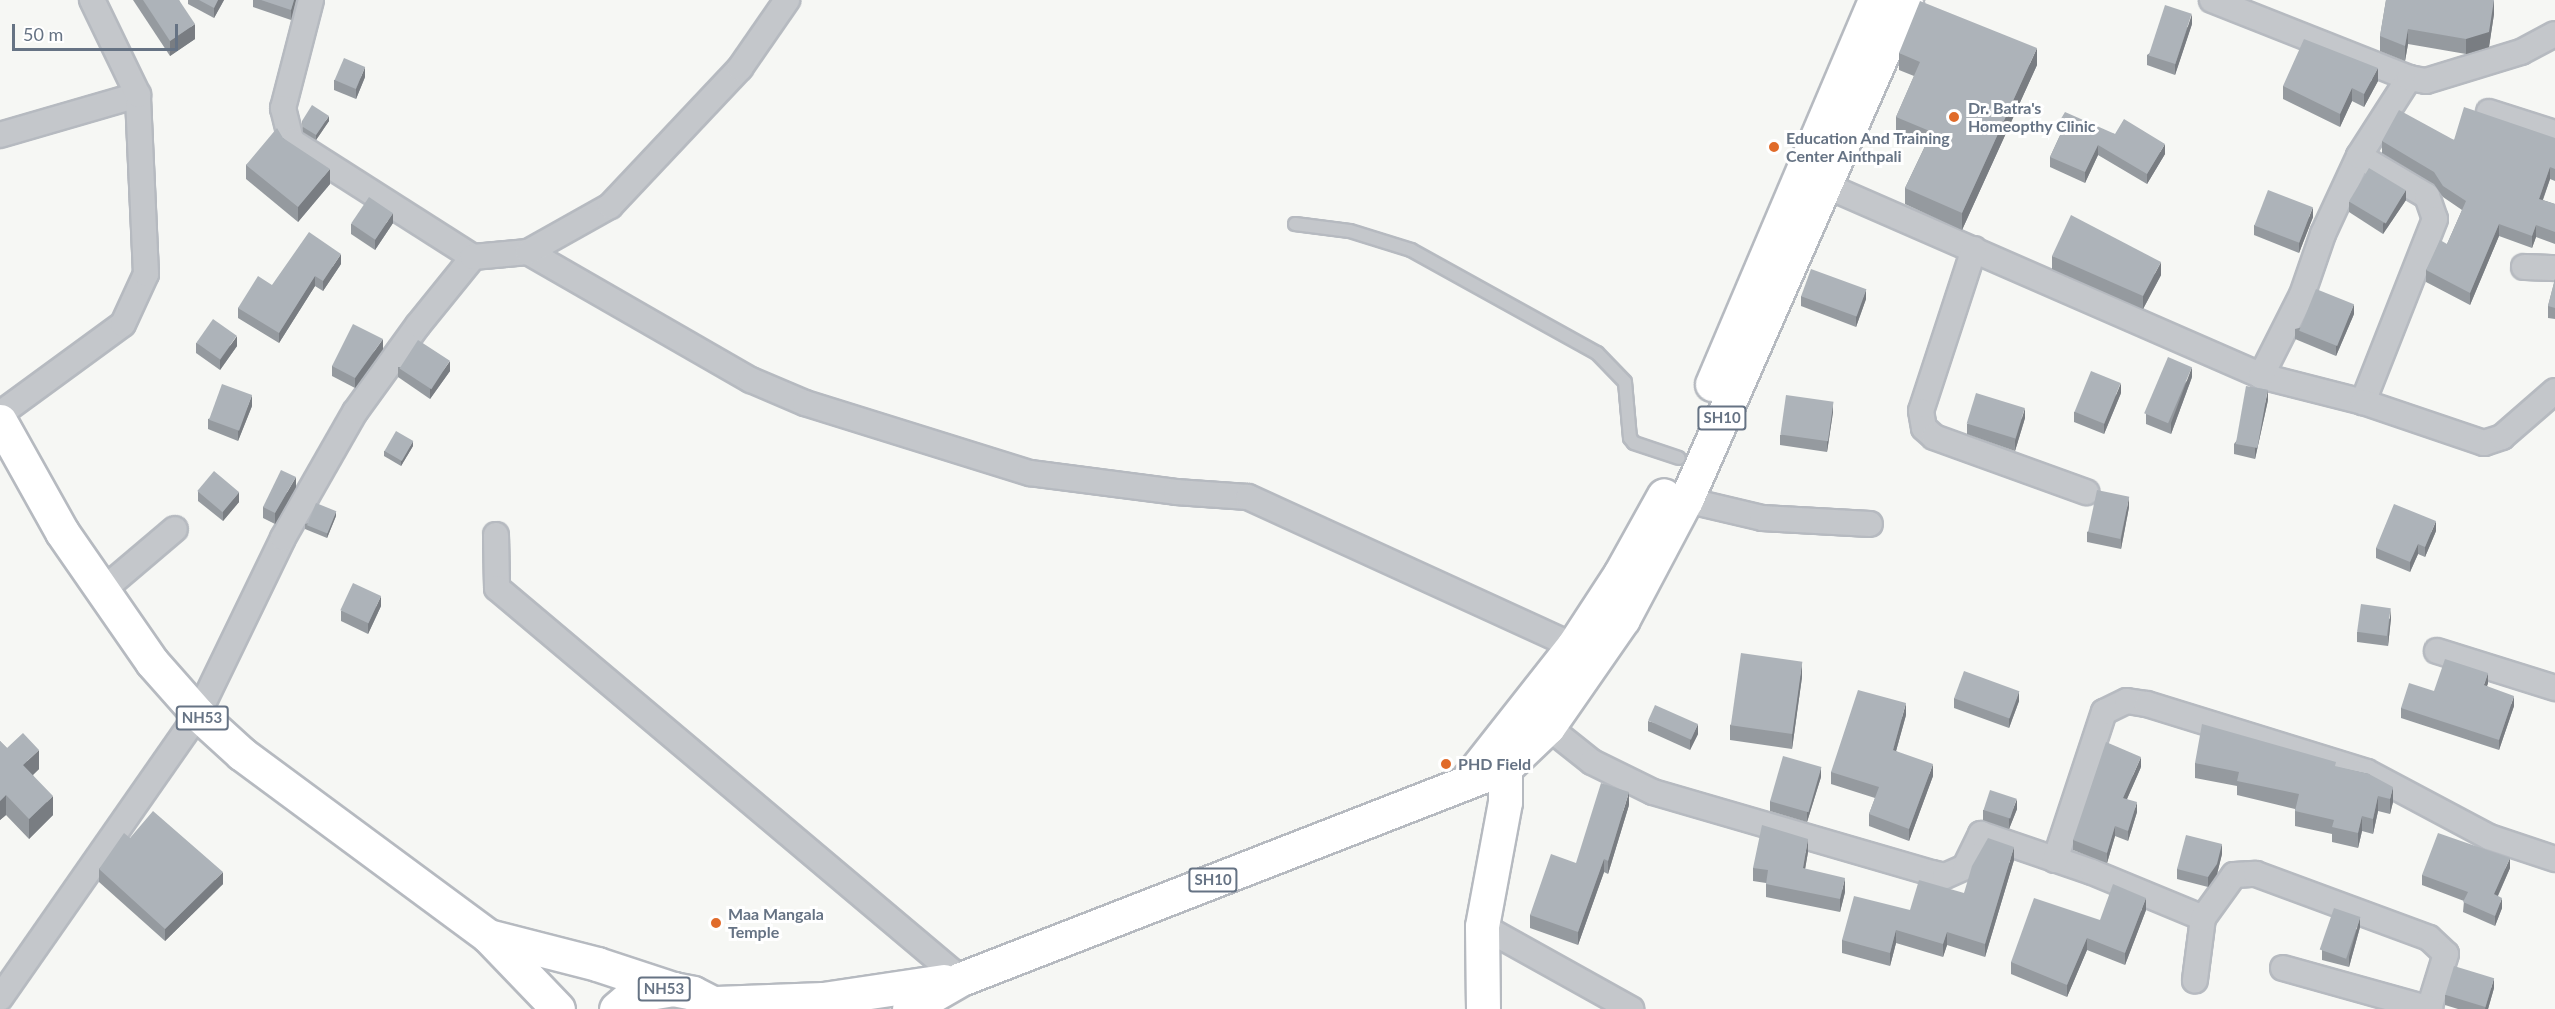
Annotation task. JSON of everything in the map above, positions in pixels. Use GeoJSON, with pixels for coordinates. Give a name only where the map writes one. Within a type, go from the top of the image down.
{"type":"FeatureCollection","features":[{"type":"Feature","properties":{"kind":"main road","name":"SH10"},"geometry":{"type":"LineString","coordinates":[[909,1009],[961,979],[1506,767],[1548,727],[1623,619],[1686,500],[1813,180],[1875,0]]}},
{"type":"Feature","properties":{"kind":"main road","name":"SH10"},"geometry":{"type":"LineString","coordinates":[[1466,782],[1573,646],[1620,574],[1679,458],[1813,180],[1906,0]]}},
{"type":"Feature","properties":{"kind":"main road","name":"NH53"},"geometry":{"type":"LineString","coordinates":[[0,421],[62,532],[152,662],[198,714],[242,754],[488,936],[558,1009]]}},
{"type":"Feature","properties":{"kind":"main road"},"geometry":{"type":"LineString","coordinates":[[1483,1009],[1482,926],[1506,802],[1505,734]]}},
{"type":"Feature","properties":{"kind":"main road","name":"NH53"},"geometry":{"type":"LineString","coordinates":[[488,936],[597,964],[720,1006]]}},
{"type":"Feature","properties":{"kind":"main road","name":"SH10"},"geometry":{"type":"LineString","coordinates":[[720,1006],[823,999],[961,979]]}},
{"type":"Feature","properties":{"kind":"main road","name":"NH53"},"geometry":{"type":"LineString","coordinates":[[616,1009],[631,996],[673,989]]}},
{"type":"Feature","properties":{"kind":"street"},"geometry":{"type":"LineString","coordinates":[[0,414],[123,324],[146,274],[138,94],[92,0]]}},
{"type":"Feature","properties":{"kind":"street"},"geometry":{"type":"LineString","coordinates":[[310,0],[283,108],[291,141],[473,256],[528,252],[610,206],[740,68],[787,0]]}},
{"type":"Feature","properties":{"kind":"street"},"geometry":{"type":"LineString","coordinates":[[2212,0],[2409,78],[2426,81],[2520,52],[2555,34]]}},
{"type":"Feature","properties":{"kind":"street"},"geometry":{"type":"LineString","coordinates":[[2260,376],[2302,296],[2323,234],[2359,156],[2409,78]]}},
{"type":"Feature","properties":{"kind":"street"},"geometry":{"type":"LineString","coordinates":[[0,135],[138,94]]}},
{"type":"Feature","properties":{"kind":"street"},"geometry":{"type":"LineString","coordinates":[[2489,112],[2555,133]]}},
{"type":"Feature","properties":{"kind":"street"},"geometry":{"type":"LineString","coordinates":[[2359,156],[2427,196],[2435,219],[2363,402]]}},
{"type":"Feature","properties":{"kind":"street"},"geometry":{"type":"LineString","coordinates":[[1813,180],[2260,376],[2363,402],[2484,443],[2502,437],[2555,391]]}},
{"type":"Feature","properties":{"kind":"street"},"geometry":{"type":"LineString","coordinates":[[1974,249],[1921,411],[1924,428],[1934,437],[2086,492]]}},
{"type":"Feature","properties":{"kind":"street"},"geometry":{"type":"LineString","coordinates":[[528,252],[751,380],[805,403],[1030,473],[1176,492],[1248,497],[1573,646]]}},
{"type":"Feature","properties":{"kind":"street"},"geometry":{"type":"LineString","coordinates":[[0,998],[198,714],[284,538],[355,412],[473,256]]}},
{"type":"Feature","properties":{"kind":"street"},"geometry":{"type":"LineString","coordinates":[[2524,267],[2555,268]]}},
{"type":"Feature","properties":{"kind":"street"},"geometry":{"type":"LineString","coordinates":[[1686,500],[1762,518],[1869,524]]}},
{"type":"Feature","properties":{"kind":"street"},"geometry":{"type":"LineString","coordinates":[[103,590],[175,529]]}},
{"type":"Feature","properties":{"kind":"street"},"geometry":{"type":"LineString","coordinates":[[496,535],[497,588],[961,979]]}},
{"type":"Feature","properties":{"kind":"street"},"geometry":{"type":"LineString","coordinates":[[2437,651],[2555,688]]}},
{"type":"Feature","properties":{"kind":"street"},"geometry":{"type":"LineString","coordinates":[[2055,860],[2104,712],[2127,701],[2147,704],[2367,772],[2489,837],[2555,859]]}},
{"type":"Feature","properties":{"kind":"street"},"geometry":{"type":"LineString","coordinates":[[1548,727],[1592,762],[1645,789],[1932,873],[1945,876],[1965,867],[1981,834],[2055,860],[2203,918]]}},
{"type":"Feature","properties":{"kind":"street"},"geometry":{"type":"LineString","coordinates":[[2196,980],[2203,918],[2234,875],[2256,873],[2429,938],[2446,954],[2429,1009],[2283,968]]}},
{"type":"Feature","properties":{"kind":"street"},"geometry":{"type":"LineString","coordinates":[[1482,926],[1631,1009]]}},
{"type":"Feature","properties":{"kind":"lane"},"geometry":{"type":"LineString","coordinates":[[1295,224],[1350,231],[1411,250],[1598,353],[1625,382],[1630,438],[1634,443],[1679,458]]}},
{"type":"Feature","properties":{"kind":"building"},"geometry":{"type":"Polygon","coordinates":[[[143,0],[179,0],[195,24],[170,41],[143,0]]]}},
{"type":"Feature","properties":{"kind":"building"},"geometry":{"type":"Polygon","coordinates":[[[199,0],[218,0],[214,8],[199,0]]]}},
{"type":"Feature","properties":{"kind":"building"},"geometry":{"type":"Polygon","coordinates":[[[261,0],[294,0],[291,10],[261,0]]]}},
{"type":"Feature","properties":{"kind":"building"},"geometry":{"type":"Polygon","coordinates":[[[2386,0],[2494,0],[2489,32],[2466,39],[2408,29],[2405,46],[2380,36],[2386,0]]]}},
{"type":"Feature","properties":{"kind":"building"},"geometry":{"type":"Polygon","coordinates":[[[1920,1],[2037,48],[1962,213],[1905,188],[1932,132],[1896,117],[1920,62],[1899,53],[1920,1]]]}},
{"type":"Feature","properties":{"kind":"building"},"geometry":{"type":"Polygon","coordinates":[[[2165,5],[2192,14],[2175,64],[2149,55],[2165,5]]]}},
{"type":"Feature","properties":{"kind":"building"},"geometry":{"type":"Polygon","coordinates":[[[2304,39],[2378,68],[2364,94],[2352,88],[2340,114],[2283,86],[2304,39]]]}},
{"type":"Feature","properties":{"kind":"building"},"geometry":{"type":"Polygon","coordinates":[[[344,58],[365,67],[356,89],[335,80],[344,58]]]}},
{"type":"Feature","properties":{"kind":"building"},"geometry":{"type":"Polygon","coordinates":[[[312,105],[329,116],[316,135],[303,127],[302,121],[312,105]]]}},
{"type":"Feature","properties":{"kind":"building"},"geometry":{"type":"Polygon","coordinates":[[[2464,107],[2555,138],[2555,169],[2550,167],[2539,199],[2555,204],[2555,232],[2536,225],[2532,236],[2499,224],[2470,293],[2426,270],[2440,240],[2447,244],[2466,201],[2443,186],[2434,172],[2382,141],[2399,110],[2454,140],[2464,107]]]}},
{"type":"Feature","properties":{"kind":"building"},"geometry":{"type":"Polygon","coordinates":[[[2065,112],[2115,134],[2124,119],[2165,144],[2147,174],[2098,145],[2085,172],[2050,157],[2065,125],[2059,122],[2065,112]]]}},
{"type":"Feature","properties":{"kind":"building"},"geometry":{"type":"Polygon","coordinates":[[[277,128],[283,138],[330,169],[298,207],[246,165],[277,128]]]}},
{"type":"Feature","properties":{"kind":"building"},"geometry":{"type":"Polygon","coordinates":[[[2369,168],[2406,190],[2386,224],[2349,201],[2369,168]]]}},
{"type":"Feature","properties":{"kind":"building"},"geometry":{"type":"Polygon","coordinates":[[[2268,190],[2313,207],[2299,243],[2254,225],[2268,190]]]}},
{"type":"Feature","properties":{"kind":"building"},"geometry":{"type":"Polygon","coordinates":[[[369,197],[393,213],[375,240],[351,224],[369,197]]]}},
{"type":"Feature","properties":{"kind":"building"},"geometry":{"type":"Polygon","coordinates":[[[2071,215],[2161,262],[2143,296],[2052,256],[2071,215]]]}},
{"type":"Feature","properties":{"kind":"building"},"geometry":{"type":"Polygon","coordinates":[[[309,232],[341,254],[323,281],[315,276],[279,333],[238,308],[258,276],[272,285],[309,232]]]}},
{"type":"Feature","properties":{"kind":"building"},"geometry":{"type":"Polygon","coordinates":[[[1811,269],[1866,289],[1857,316],[1801,296],[1811,269]]]}},
{"type":"Feature","properties":{"kind":"building"},"geometry":{"type":"Polygon","coordinates":[[[2555,279],[2555,308],[2548,306],[2555,279]]]}},
{"type":"Feature","properties":{"kind":"building"},"geometry":{"type":"Polygon","coordinates":[[[2316,289],[2354,304],[2337,346],[2299,331],[2316,289]]]}},
{"type":"Feature","properties":{"kind":"building"},"geometry":{"type":"Polygon","coordinates":[[[213,319],[237,336],[220,359],[196,343],[213,319]]]}},
{"type":"Feature","properties":{"kind":"building"},"geometry":{"type":"Polygon","coordinates":[[[353,324],[383,339],[355,378],[332,366],[353,324]]]}},
{"type":"Feature","properties":{"kind":"building"},"geometry":{"type":"Polygon","coordinates":[[[418,340],[450,361],[431,389],[399,369],[418,340]]]}},
{"type":"Feature","properties":{"kind":"building"},"geometry":{"type":"Polygon","coordinates":[[[2168,357],[2192,367],[2168,423],[2144,413],[2168,357]]]}},
{"type":"Feature","properties":{"kind":"building"},"geometry":{"type":"Polygon","coordinates":[[[2091,371],[2121,383],[2104,424],[2075,412],[2091,371]]]}},
{"type":"Feature","properties":{"kind":"building"},"geometry":{"type":"Polygon","coordinates":[[[222,384],[252,395],[239,431],[209,420],[222,384]]]}},
{"type":"Feature","properties":{"kind":"building"},"geometry":{"type":"Polygon","coordinates":[[[2246,386],[2268,390],[2257,448],[2236,444],[2246,386]]]}},
{"type":"Feature","properties":{"kind":"building"},"geometry":{"type":"Polygon","coordinates":[[[1976,393],[2025,408],[2015,439],[1967,424],[1976,393]]]}},
{"type":"Feature","properties":{"kind":"building"},"geometry":{"type":"Polygon","coordinates":[[[1786,395],[1834,402],[1828,441],[1780,435],[1786,395]]]}},
{"type":"Feature","properties":{"kind":"building"},"geometry":{"type":"Polygon","coordinates":[[[396,431],[413,441],[402,461],[384,451],[396,431]]]}},
{"type":"Feature","properties":{"kind":"building"},"geometry":{"type":"Polygon","coordinates":[[[281,470],[296,477],[275,513],[263,507],[281,470]]]}},
{"type":"Feature","properties":{"kind":"building"},"geometry":{"type":"Polygon","coordinates":[[[214,471],[239,492],[223,512],[197,491],[214,471]]]}},
{"type":"Feature","properties":{"kind":"building"},"geometry":{"type":"Polygon","coordinates":[[[2097,490],[2129,497],[2120,539],[2088,532],[2097,490]]]}},
{"type":"Feature","properties":{"kind":"building"},"geometry":{"type":"Polygon","coordinates":[[[316,503],[336,511],[327,533],[307,525],[316,503]]]}},
{"type":"Feature","properties":{"kind":"building"},"geometry":{"type":"Polygon","coordinates":[[[2394,504],[2436,521],[2425,547],[2418,544],[2410,562],[2376,548],[2394,504]]]}},
{"type":"Feature","properties":{"kind":"building"},"geometry":{"type":"Polygon","coordinates":[[[353,583],[381,596],[368,623],[340,610],[353,583]]]}},
{"type":"Feature","properties":{"kind":"building"},"geometry":{"type":"Polygon","coordinates":[[[2361,604],[2391,608],[2387,636],[2357,632],[2361,604]]]}},
{"type":"Feature","properties":{"kind":"building"},"geometry":{"type":"Polygon","coordinates":[[[1741,653],[1802,662],[1792,734],[1731,725],[1741,653]]]}},
{"type":"Feature","properties":{"kind":"building"},"geometry":{"type":"Polygon","coordinates":[[[2445,659],[2488,673],[2484,685],[2514,696],[2499,740],[2401,708],[2409,683],[2434,691],[2445,659]]]}},
{"type":"Feature","properties":{"kind":"building"},"geometry":{"type":"Polygon","coordinates":[[[1964,671],[2019,691],[2010,718],[1954,698],[1964,671]]]}},
{"type":"Feature","properties":{"kind":"building"},"geometry":{"type":"Polygon","coordinates":[[[1858,690],[1906,703],[1893,750],[1933,764],[1909,829],[1869,814],[1879,787],[1831,772],[1858,690]]]}},
{"type":"Feature","properties":{"kind":"building"},"geometry":{"type":"Polygon","coordinates":[[[1655,705],[1698,724],[1691,740],[1648,721],[1655,705]]]}},
{"type":"Feature","properties":{"kind":"building"},"geometry":{"type":"Polygon","coordinates":[[[2202,724],[2336,762],[2335,766],[2369,774],[2393,787],[2390,799],[2378,796],[2373,819],[2362,816],[2358,833],[2332,827],[2334,820],[2295,811],[2299,794],[2237,781],[2239,772],[2195,763],[2202,724]]]}},
{"type":"Feature","properties":{"kind":"building"},"geometry":{"type":"Polygon","coordinates":[[[23,733],[39,750],[23,765],[53,796],[29,819],[6,795],[0,801],[0,741],[7,748],[23,733]]]}},
{"type":"Feature","properties":{"kind":"building"},"geometry":{"type":"Polygon","coordinates":[[[2106,742],[2141,757],[2123,798],[2137,802],[2128,831],[2115,826],[2107,853],[2073,840],[2106,742]]]}},
{"type":"Feature","properties":{"kind":"building"},"geometry":{"type":"Polygon","coordinates":[[[1783,756],[1821,767],[1808,812],[1770,801],[1783,756]]]}},
{"type":"Feature","properties":{"kind":"building"},"geometry":{"type":"Polygon","coordinates":[[[1601,783],[1629,792],[1608,861],[1604,859],[1578,932],[1530,915],[1551,854],[1576,863],[1601,783]]]}},
{"type":"Feature","properties":{"kind":"building"},"geometry":{"type":"Polygon","coordinates":[[[1990,790],[2017,799],[2010,819],[1984,810],[1990,790]]]}},
{"type":"Feature","properties":{"kind":"building"},"geometry":{"type":"Polygon","coordinates":[[[153,811],[223,872],[165,929],[99,869],[124,833],[130,838],[153,811]]]}},
{"type":"Feature","properties":{"kind":"building"},"geometry":{"type":"Polygon","coordinates":[[[1762,825],[1808,839],[1803,868],[1845,878],[1840,899],[1766,884],[1768,870],[1753,868],[1762,825]]]}},
{"type":"Feature","properties":{"kind":"building"},"geometry":{"type":"Polygon","coordinates":[[[2438,833],[2510,858],[2494,894],[2502,898],[2495,916],[2463,902],[2468,892],[2422,875],[2438,833]]]}},
{"type":"Feature","properties":{"kind":"building"},"geometry":{"type":"Polygon","coordinates":[[[2186,835],[2222,844],[2217,864],[2208,877],[2177,869],[2186,835]]]}},
{"type":"Feature","properties":{"kind":"building"},"geometry":{"type":"Polygon","coordinates":[[[1988,838],[2014,847],[1985,944],[1947,932],[1943,944],[1896,930],[1890,953],[1842,940],[1854,896],[1910,910],[1919,880],[1964,893],[1972,866],[1988,838]]]}},
{"type":"Feature","properties":{"kind":"building"},"geometry":{"type":"Polygon","coordinates":[[[2113,884],[2146,898],[2125,953],[2087,938],[2067,985],[2011,962],[2034,898],[2100,920],[2113,884]]]}},
{"type":"Feature","properties":{"kind":"building"},"geometry":{"type":"Polygon","coordinates":[[[2334,908],[2360,917],[2346,959],[2320,950],[2334,908]]]}},
{"type":"Feature","properties":{"kind":"building"},"geometry":{"type":"Polygon","coordinates":[[[2454,966],[2494,978],[2485,1007],[2445,995],[2454,966]]]}},
{"type":"Feature","properties":{"kind":"place","name":"Dr. Batra's Homeopthy Clinic"},"geometry":{"type":"Point","coordinates":[1954,117]}},
{"type":"Feature","properties":{"kind":"place","name":"Education And Training Center Ainthpali"},"geometry":{"type":"Point","coordinates":[1774,147]}},
{"type":"Feature","properties":{"kind":"place","name":"PHD Field"},"geometry":{"type":"Point","coordinates":[1446,764]}},
{"type":"Feature","properties":{"kind":"place","name":"Maa Mangala Temple"},"geometry":{"type":"Point","coordinates":[716,923]}}]}
